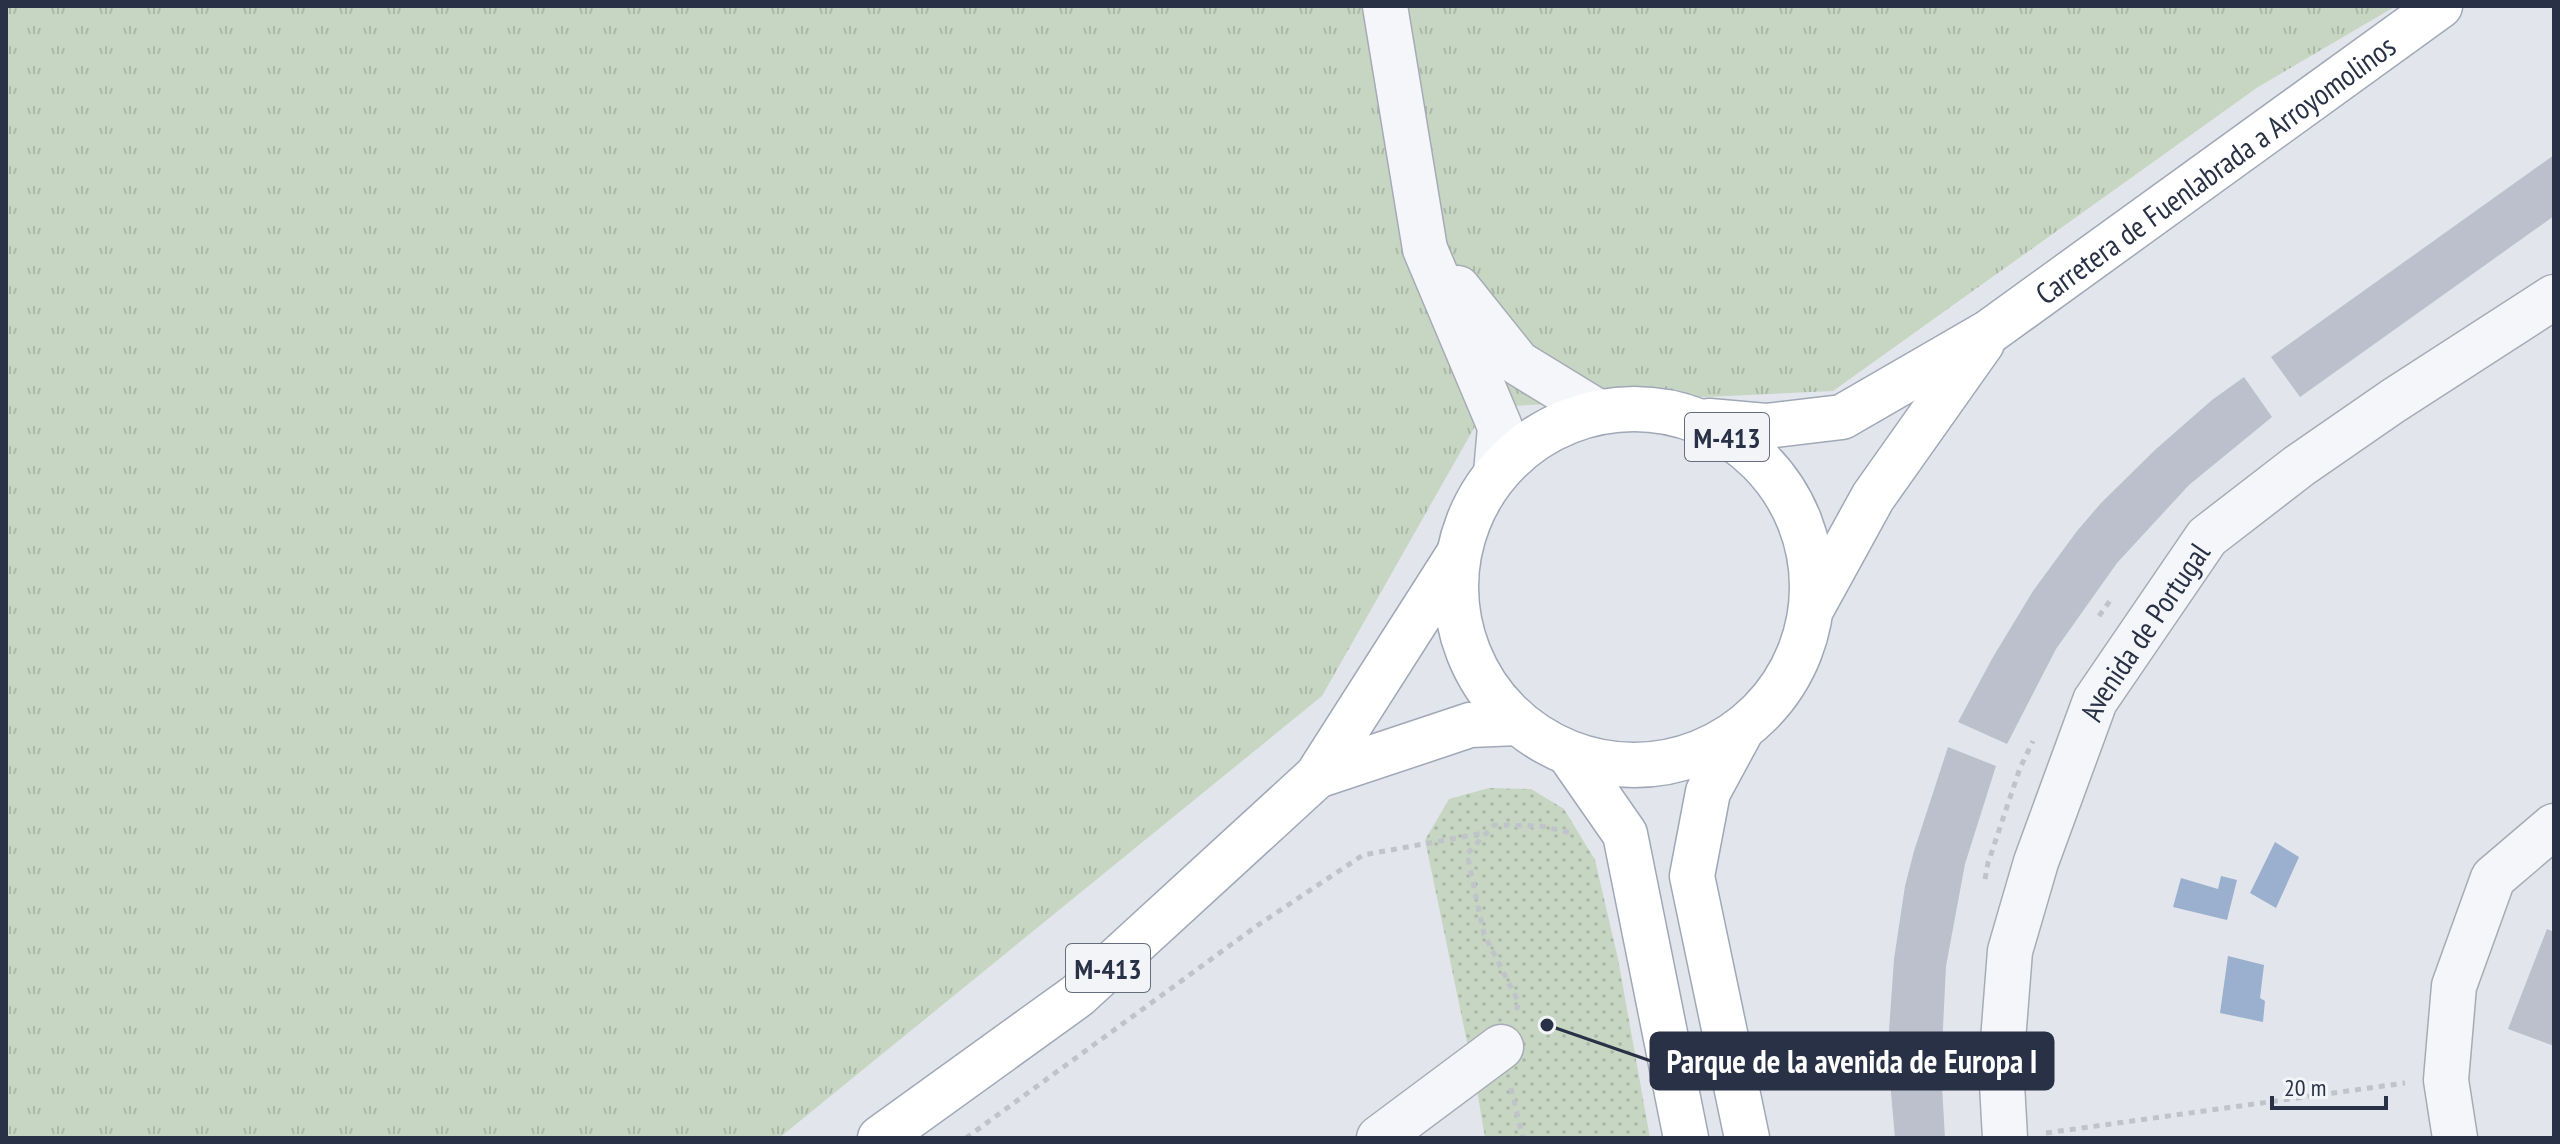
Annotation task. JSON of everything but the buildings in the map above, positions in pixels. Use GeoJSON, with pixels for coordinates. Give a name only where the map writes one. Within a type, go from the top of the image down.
{"type":"FeatureCollection","features":[{"type":"Feature","properties":{"kind":"main road","name":"Carretera de Fuenlabrada a Arroyomolinos"},"geometry":{"type":"LineString","coordinates":[[1699,420],[1766,426],[1842,417],[1989,332],[2440,6]]}},
{"type":"Feature","properties":{"kind":"main road","name":"Carretera de Fuenlabrada a Arroyomolinos"},"geometry":{"type":"LineString","coordinates":[[1811,610],[1873,497],[1989,332]]}},
{"type":"Feature","properties":{"kind":"main road","name":"M-413"},"geometry":{"type":"LineString","coordinates":[[880,1138],[1077,996],[1317,776],[1458,555],[1472,511],[1496,473],[1542,434],[1598,412],[1649,409],[1699,420],[1749,451],[1787,496],[1809,551],[1811,610],[1799,656],[1775,697],[1741,731],[1688,758],[1628,767],[1570,755],[1517,723],[1478,676],[1457,617],[1458,555]]}},
{"type":"Feature","properties":{"kind":"main road","name":"M-413"},"geometry":{"type":"LineString","coordinates":[[1317,776],[1470,725],[1517,723]]}},
{"type":"Feature","properties":{"kind":"main road"},"geometry":{"type":"LineString","coordinates":[[1741,731],[1708,792],[1692,876],[1747,1138]]}},
{"type":"Feature","properties":{"kind":"main road"},"geometry":{"type":"LineString","coordinates":[[1570,755],[1625,834],[1686,1138]]}},
{"type":"Feature","properties":{"kind":"street"},"geometry":{"type":"LineString","coordinates":[[1385,6],[1425,249],[1500,427],[1496,473]]}},
{"type":"Feature","properties":{"kind":"street"},"geometry":{"type":"LineString","coordinates":[[1425,249],[1518,363],[1598,412]]}},
{"type":"Feature","properties":{"kind":"street","name":"Avenida de Portugal"},"geometry":{"type":"LineString","coordinates":[[2021,1136],[2001,1066],[2010,951],[2036,862],[2095,701],[2207,537],[2299,466],[2554,297]]}},
{"type":"Feature","properties":{"kind":"street"},"geometry":{"type":"LineString","coordinates":[[2455,1138],[2446,1080],[2454,986],[2493,878],[2554,826]]}},
{"type":"Feature","properties":{"kind":"street"},"geometry":{"type":"LineString","coordinates":[[1379,1138],[1501,1047]]}},
{"type":"Feature","properties":{"kind":"path"},"geometry":{"type":"LineString","coordinates":[[1523,1138],[1501,1047],[1519,1003],[1484,934],[1467,854],[1494,825],[1541,826],[1577,834]]}},
{"type":"Feature","properties":{"kind":"path"},"geometry":{"type":"LineString","coordinates":[[966,1138],[1258,925],[1363,855],[1486,833]]}},
{"type":"Feature","properties":{"kind":"path"},"geometry":{"type":"LineString","coordinates":[[2021,1136],[2405,1084],[2406,1069]]}},
{"type":"Feature","properties":{"kind":"green space"},"geometry":{"type":"Polygon","coordinates":[[[6,6],[2396,6],[2258,87],[1833,391],[1486,407],[1322,696],[779,1138],[6,1138],[6,6]]]}},
{"type":"Feature","properties":{"kind":"green space"},"geometry":{"type":"Polygon","coordinates":[[[1489,788],[1531,789],[1564,809],[1595,860],[1618,959],[1650,1138],[1485,1138],[1425,840],[1449,799],[1489,788]]]}},
{"type":"Feature","properties":{"kind":"water"},"geometry":{"type":"Polygon","coordinates":[[[2275,842],[2299,857],[2276,908],[2250,893],[2275,842]]]}},
{"type":"Feature","properties":{"kind":"water"},"geometry":{"type":"Polygon","coordinates":[[[2221,876],[2237,880],[2227,920],[2173,907],[2181,878],[2218,889],[2221,876]]]}},
{"type":"Feature","properties":{"kind":"water"},"geometry":{"type":"Polygon","coordinates":[[[2228,956],[2264,965],[2260,998],[2265,1001],[2263,1022],[2220,1013],[2228,956]]]}},
{"type":"Feature","properties":{"kind":"place","name":"Parque de la avenida de Europa I"},"geometry":{"type":"Point","coordinates":[1547,1025]}}]}
